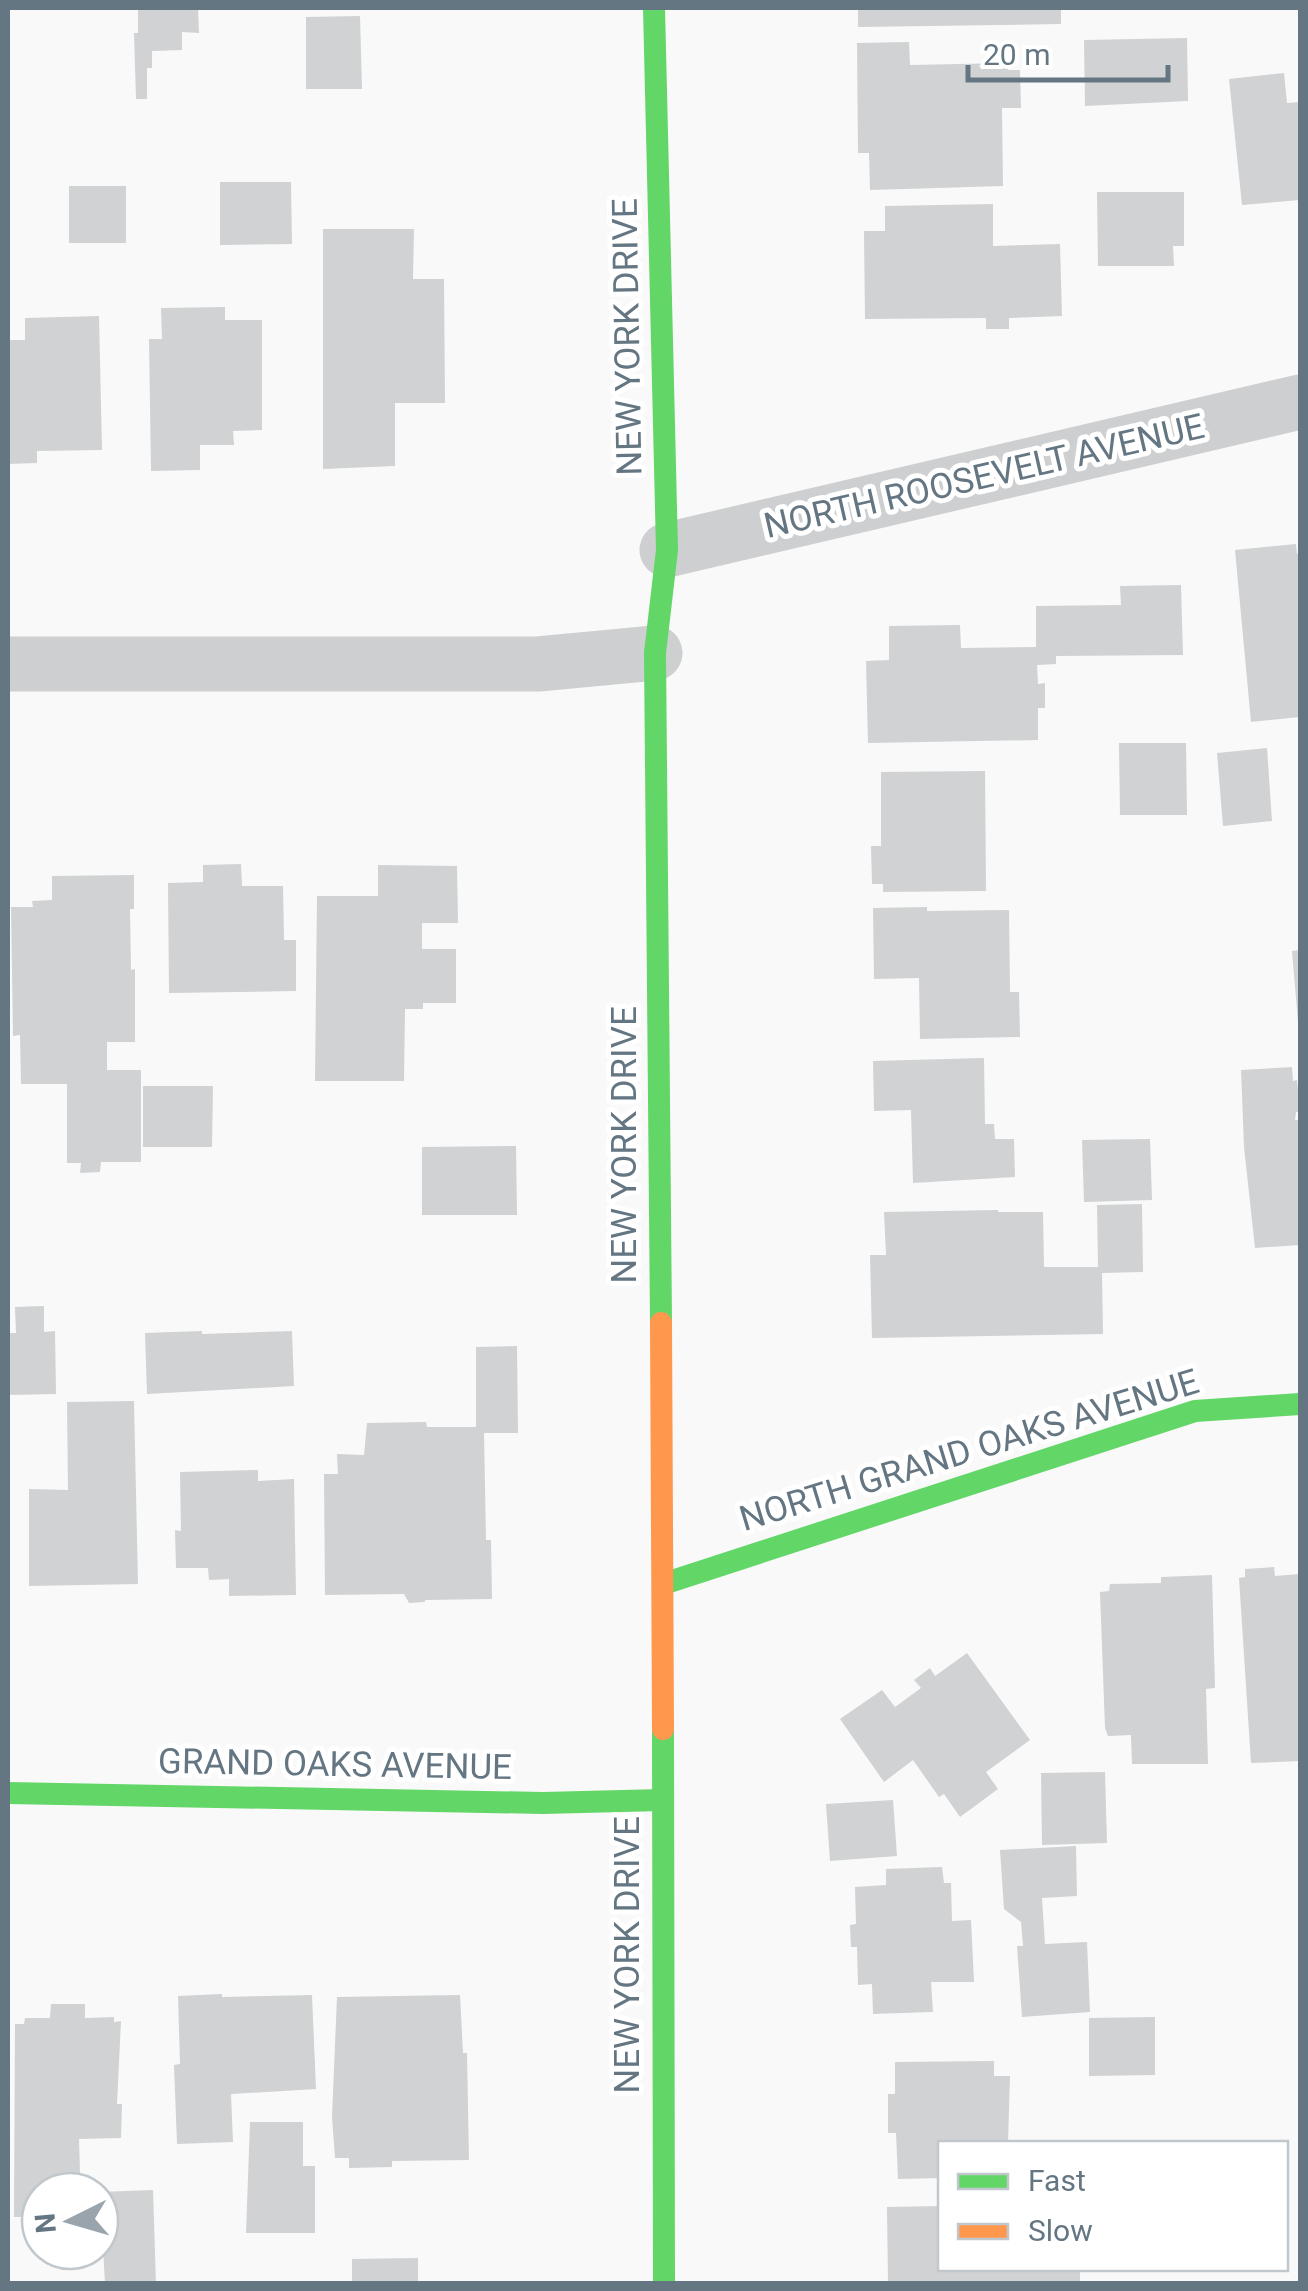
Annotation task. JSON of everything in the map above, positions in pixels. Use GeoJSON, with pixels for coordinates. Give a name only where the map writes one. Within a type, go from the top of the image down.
{"type":"FeatureCollection","features":[{"type":"Feature","properties":{"kind":"street","name":"NEW YORK DRIVE"},"geometry":{"type":"LineString","coordinates":[[654,8],[668,550],[655,653],[664,2284]]}},
{"type":"Feature","properties":{"kind":"street","name":"NORTH ROOSEVELT AVENUE"},"geometry":{"type":"LineString","coordinates":[[668,550],[1300,402]]}},
{"type":"Feature","properties":{"kind":"street"},"geometry":{"type":"LineString","coordinates":[[8,664],[538,664],[655,653]]}},
{"type":"Feature","properties":{"kind":"street","name":"NORTH GRAND OAKS AVENUE"},"geometry":{"type":"LineString","coordinates":[[663,1584],[1196,1410],[1300,1404]]}},
{"type":"Feature","properties":{"kind":"street","name":"GRAND OAKS AVENUE"},"geometry":{"type":"LineString","coordinates":[[8,1793],[544,1803],[662,1800]]}},
{"type":"Feature","properties":{"kind":"building"},"geometry":{"type":"Polygon","coordinates":[[[138,8],[198,8],[199,33],[182,32],[182,50],[152,51],[152,68],[147,68],[147,99],[136,99],[134,33],[138,33],[138,8]]]}},
{"type":"Feature","properties":{"kind":"building"},"geometry":{"type":"Polygon","coordinates":[[[858,8],[1061,8],[1061,24],[858,27],[858,8]]]}},
{"type":"Feature","properties":{"kind":"building"},"geometry":{"type":"Polygon","coordinates":[[[360,16],[362,89],[306,89],[306,17],[360,16]]]}},
{"type":"Feature","properties":{"kind":"building"},"geometry":{"type":"Polygon","coordinates":[[[1187,38],[1188,101],[1085,106],[1084,40],[1187,38]]]}},
{"type":"Feature","properties":{"kind":"building"},"geometry":{"type":"Polygon","coordinates":[[[909,42],[910,65],[1008,63],[1008,70],[1020,70],[1021,108],[1002,108],[1003,186],[870,190],[869,153],[858,153],[857,43],[909,42]]]}},
{"type":"Feature","properties":{"kind":"building"},"geometry":{"type":"Polygon","coordinates":[[[1284,73],[1287,103],[1300,102],[1300,200],[1242,205],[1229,79],[1284,73]]]}},
{"type":"Feature","properties":{"kind":"building"},"geometry":{"type":"Polygon","coordinates":[[[220,182],[291,182],[292,244],[220,245],[220,182]]]}},
{"type":"Feature","properties":{"kind":"building"},"geometry":{"type":"Polygon","coordinates":[[[69,186],[126,186],[126,243],[69,243],[69,186]]]}},
{"type":"Feature","properties":{"kind":"building"},"geometry":{"type":"Polygon","coordinates":[[[1097,192],[1184,192],[1184,246],[1173,246],[1174,266],[1098,266],[1097,192]]]}},
{"type":"Feature","properties":{"kind":"building"},"geometry":{"type":"Polygon","coordinates":[[[993,204],[993,246],[1060,244],[1062,316],[1009,318],[1009,329],[986,329],[986,318],[865,319],[864,231],[885,231],[885,206],[993,204]]]}},
{"type":"Feature","properties":{"kind":"building"},"geometry":{"type":"Polygon","coordinates":[[[323,229],[414,229],[413,279],[444,279],[445,403],[395,403],[395,466],[323,469],[323,229]]]}},
{"type":"Feature","properties":{"kind":"building"},"geometry":{"type":"Polygon","coordinates":[[[225,307],[225,320],[262,320],[262,430],[233,431],[234,445],[200,445],[200,470],[151,471],[149,339],[162,339],[161,308],[225,307]]]}},
{"type":"Feature","properties":{"kind":"building"},"geometry":{"type":"Polygon","coordinates":[[[99,316],[102,450],[37,451],[37,463],[8,464],[8,340],[25,340],[25,318],[99,316]]]}},
{"type":"Feature","properties":{"kind":"building"},"geometry":{"type":"Polygon","coordinates":[[[1296,544],[1297,554],[1300,553],[1300,717],[1251,722],[1235,550],[1296,544]]]}},
{"type":"Feature","properties":{"kind":"building"},"geometry":{"type":"Polygon","coordinates":[[[1181,585],[1183,655],[1056,656],[1056,664],[1037,665],[1038,684],[1045,683],[1045,708],[1038,708],[1038,740],[868,743],[866,661],[889,660],[889,626],[960,625],[961,648],[1036,647],[1036,606],[1121,605],[1120,586],[1181,585]]]}},
{"type":"Feature","properties":{"kind":"building"},"geometry":{"type":"Polygon","coordinates":[[[1119,743],[1186,743],[1187,815],[1120,815],[1119,743]]]}},
{"type":"Feature","properties":{"kind":"building"},"geometry":{"type":"Polygon","coordinates":[[[1267,748],[1272,821],[1223,826],[1217,753],[1267,748]]]}},
{"type":"Feature","properties":{"kind":"building"},"geometry":{"type":"Polygon","coordinates":[[[985,771],[986,891],[883,892],[883,884],[872,884],[871,846],[881,846],[881,772],[985,771]]]}},
{"type":"Feature","properties":{"kind":"building"},"geometry":{"type":"Polygon","coordinates":[[[241,864],[242,886],[283,886],[284,940],[296,940],[296,991],[169,993],[168,883],[203,882],[203,865],[241,864]]]}},
{"type":"Feature","properties":{"kind":"building"},"geometry":{"type":"Polygon","coordinates":[[[378,865],[457,866],[458,923],[422,923],[422,949],[456,949],[456,1003],[423,1003],[423,1009],[405,1009],[404,1081],[315,1081],[317,896],[378,896],[378,865]]]}},
{"type":"Feature","properties":{"kind":"building"},"geometry":{"type":"Polygon","coordinates":[[[134,875],[134,909],[130,909],[135,1042],[107,1042],[107,1070],[141,1070],[141,1162],[101,1162],[100,1172],[80,1173],[81,1163],[67,1163],[67,1084],[21,1084],[20,1035],[13,1036],[11,907],[33,907],[32,901],[52,900],[52,876],[134,875]]]}},
{"type":"Feature","properties":{"kind":"building"},"geometry":{"type":"Polygon","coordinates":[[[927,907],[927,911],[1009,910],[1010,992],[1019,992],[1020,1037],[920,1039],[919,978],[874,979],[873,908],[927,907]]]}},
{"type":"Feature","properties":{"kind":"building"},"geometry":{"type":"Polygon","coordinates":[[[1300,950],[1300,1021],[1298,1022],[1292,951],[1300,950]]]}},
{"type":"Feature","properties":{"kind":"building"},"geometry":{"type":"Polygon","coordinates":[[[984,1058],[985,1124],[994,1124],[995,1139],[1014,1139],[1015,1177],[913,1183],[911,1110],[874,1111],[873,1061],[984,1058]]]}},
{"type":"Feature","properties":{"kind":"building"},"geometry":{"type":"Polygon","coordinates":[[[1292,1067],[1300,1112],[1296,1112],[1295,1120],[1300,1120],[1300,1245],[1255,1248],[1244,1147],[1241,1070],[1292,1067]]]}},
{"type":"Feature","properties":{"kind":"building"},"geometry":{"type":"Polygon","coordinates":[[[143,1086],[213,1086],[212,1147],[143,1147],[143,1086]]]}},
{"type":"Feature","properties":{"kind":"building"},"geometry":{"type":"Polygon","coordinates":[[[1150,1139],[1152,1200],[1084,1202],[1082,1140],[1150,1139]]]}},
{"type":"Feature","properties":{"kind":"building"},"geometry":{"type":"Polygon","coordinates":[[[516,1146],[517,1215],[422,1215],[422,1147],[516,1146]]]}},
{"type":"Feature","properties":{"kind":"building"},"geometry":{"type":"Polygon","coordinates":[[[1142,1204],[1143,1272],[1102,1273],[1103,1334],[872,1338],[870,1255],[886,1255],[884,1212],[1043,1212],[1044,1267],[1098,1267],[1097,1205],[1142,1204]]]}},
{"type":"Feature","properties":{"kind":"building"},"geometry":{"type":"Polygon","coordinates":[[[44,1306],[44,1332],[55,1331],[56,1394],[8,1395],[8,1333],[16,1333],[15,1307],[44,1306]]]}},
{"type":"Feature","properties":{"kind":"building"},"geometry":{"type":"Polygon","coordinates":[[[292,1331],[294,1386],[147,1394],[145,1333],[292,1331]]]}},
{"type":"Feature","properties":{"kind":"building"},"geometry":{"type":"Polygon","coordinates":[[[517,1346],[518,1433],[484,1433],[486,1540],[491,1540],[492,1599],[409,1603],[404,1594],[325,1595],[324,1474],[338,1474],[337,1454],[364,1455],[367,1423],[426,1422],[427,1427],[476,1427],[476,1347],[517,1346]]]}},
{"type":"Feature","properties":{"kind":"building"},"geometry":{"type":"Polygon","coordinates":[[[134,1401],[138,1584],[29,1586],[29,1489],[68,1490],[67,1402],[134,1401]]]}},
{"type":"Feature","properties":{"kind":"building"},"geometry":{"type":"Polygon","coordinates":[[[258,1470],[258,1481],[294,1479],[296,1595],[229,1596],[229,1579],[209,1580],[208,1568],[176,1568],[175,1530],[181,1531],[180,1472],[258,1470]]]}},
{"type":"Feature","properties":{"kind":"building"},"geometry":{"type":"Polygon","coordinates":[[[1274,1567],[1275,1576],[1300,1574],[1300,1761],[1251,1763],[1239,1578],[1245,1577],[1245,1569],[1274,1567]]]}},
{"type":"Feature","properties":{"kind":"building"},"geometry":{"type":"Polygon","coordinates":[[[1212,1575],[1215,1688],[1206,1689],[1208,1764],[1132,1764],[1131,1735],[1108,1736],[1105,1728],[1100,1592],[1109,1591],[1110,1584],[1161,1583],[1161,1577],[1212,1575]]]}},
{"type":"Feature","properties":{"kind":"building"},"geometry":{"type":"Polygon","coordinates":[[[967,1653],[1030,1740],[986,1772],[998,1789],[960,1817],[944,1794],[939,1797],[913,1760],[884,1782],[840,1719],[882,1690],[895,1707],[921,1688],[914,1680],[930,1668],[935,1676],[967,1653]]]}},
{"type":"Feature","properties":{"kind":"building"},"geometry":{"type":"Polygon","coordinates":[[[1105,1772],[1107,1843],[1042,1845],[1041,1773],[1105,1772]]]}},
{"type":"Feature","properties":{"kind":"building"},"geometry":{"type":"Polygon","coordinates":[[[893,1800],[897,1856],[830,1861],[826,1804],[893,1800]]]}},
{"type":"Feature","properties":{"kind":"building"},"geometry":{"type":"Polygon","coordinates":[[[1076,1846],[1077,1896],[1042,1898],[1045,1944],[1087,1942],[1090,2012],[1022,2017],[1017,1946],[1023,1946],[1021,1922],[1004,1909],[1000,1850],[1076,1846]]]}},
{"type":"Feature","properties":{"kind":"building"},"geometry":{"type":"Polygon","coordinates":[[[942,1867],[944,1883],[951,1883],[952,1921],[971,1920],[974,1982],[931,1982],[933,2012],[873,2014],[872,1984],[858,1985],[857,1947],[851,1947],[850,1925],[856,1924],[855,1887],[886,1885],[886,1869],[942,1867]]]}},
{"type":"Feature","properties":{"kind":"building"},"geometry":{"type":"Polygon","coordinates":[[[312,1995],[316,2089],[231,2094],[233,2142],[177,2144],[174,2065],[180,2064],[178,1996],[312,1995]]]}},
{"type":"Feature","properties":{"kind":"building"},"geometry":{"type":"Polygon","coordinates":[[[460,1995],[463,2053],[467,2053],[469,2160],[392,2161],[392,2167],[349,2168],[349,2158],[335,2158],[332,2117],[337,1997],[460,1995]]]}},
{"type":"Feature","properties":{"kind":"building"},"geometry":{"type":"Polygon","coordinates":[[[51,2004],[85,2004],[85,2018],[114,2017],[114,2022],[121,2021],[117,2104],[122,2104],[121,2138],[79,2139],[80,2171],[20,2171],[20,2217],[14,2217],[15,2024],[24,2024],[25,2018],[50,2018],[51,2004]]]}},
{"type":"Feature","properties":{"kind":"building"},"geometry":{"type":"Polygon","coordinates":[[[1155,2017],[1155,2075],[1089,2076],[1089,2018],[1155,2017]]]}},
{"type":"Feature","properties":{"kind":"building"},"geometry":{"type":"Polygon","coordinates":[[[994,2061],[994,2076],[1010,2076],[1008,2141],[938,2141],[938,2178],[898,2179],[896,2133],[888,2133],[888,2094],[895,2094],[895,2062],[994,2061]]]}},
{"type":"Feature","properties":{"kind":"building"},"geometry":{"type":"Polygon","coordinates":[[[250,2122],[303,2122],[303,2166],[315,2166],[315,2233],[246,2233],[250,2122]]]}},
{"type":"Feature","properties":{"kind":"building"},"geometry":{"type":"Polygon","coordinates":[[[153,2190],[156,2284],[105,2284],[104,2271],[120,2271],[120,2191],[153,2190]]]}},
{"type":"Feature","properties":{"kind":"building"},"geometry":{"type":"Polygon","coordinates":[[[938,2206],[938,2271],[1080,2271],[1080,2284],[888,2284],[887,2207],[938,2206]]]}},
{"type":"Feature","properties":{"kind":"building"},"geometry":{"type":"Polygon","coordinates":[[[418,2258],[418,2284],[352,2284],[352,2259],[418,2258]]]}},
{"type":"Feature","properties":{"kind":"traffic: fast"},"geometry":{"type":"LineString","coordinates":[[654,8],[667,550],[655,653],[661,1323]]}},
{"type":"Feature","properties":{"kind":"traffic: fast"},"geometry":{"type":"LineString","coordinates":[[663,1584],[1195,1411],[1300,1404]]}},
{"type":"Feature","properties":{"kind":"traffic: fast"},"geometry":{"type":"LineString","coordinates":[[663,1729],[664,2284]]}},
{"type":"Feature","properties":{"kind":"traffic: fast"},"geometry":{"type":"LineString","coordinates":[[8,1793],[543,1803],[662,1800]]}},
{"type":"Feature","properties":{"kind":"traffic: slow"},"geometry":{"type":"LineString","coordinates":[[661,1323],[663,1729]]}}]}
